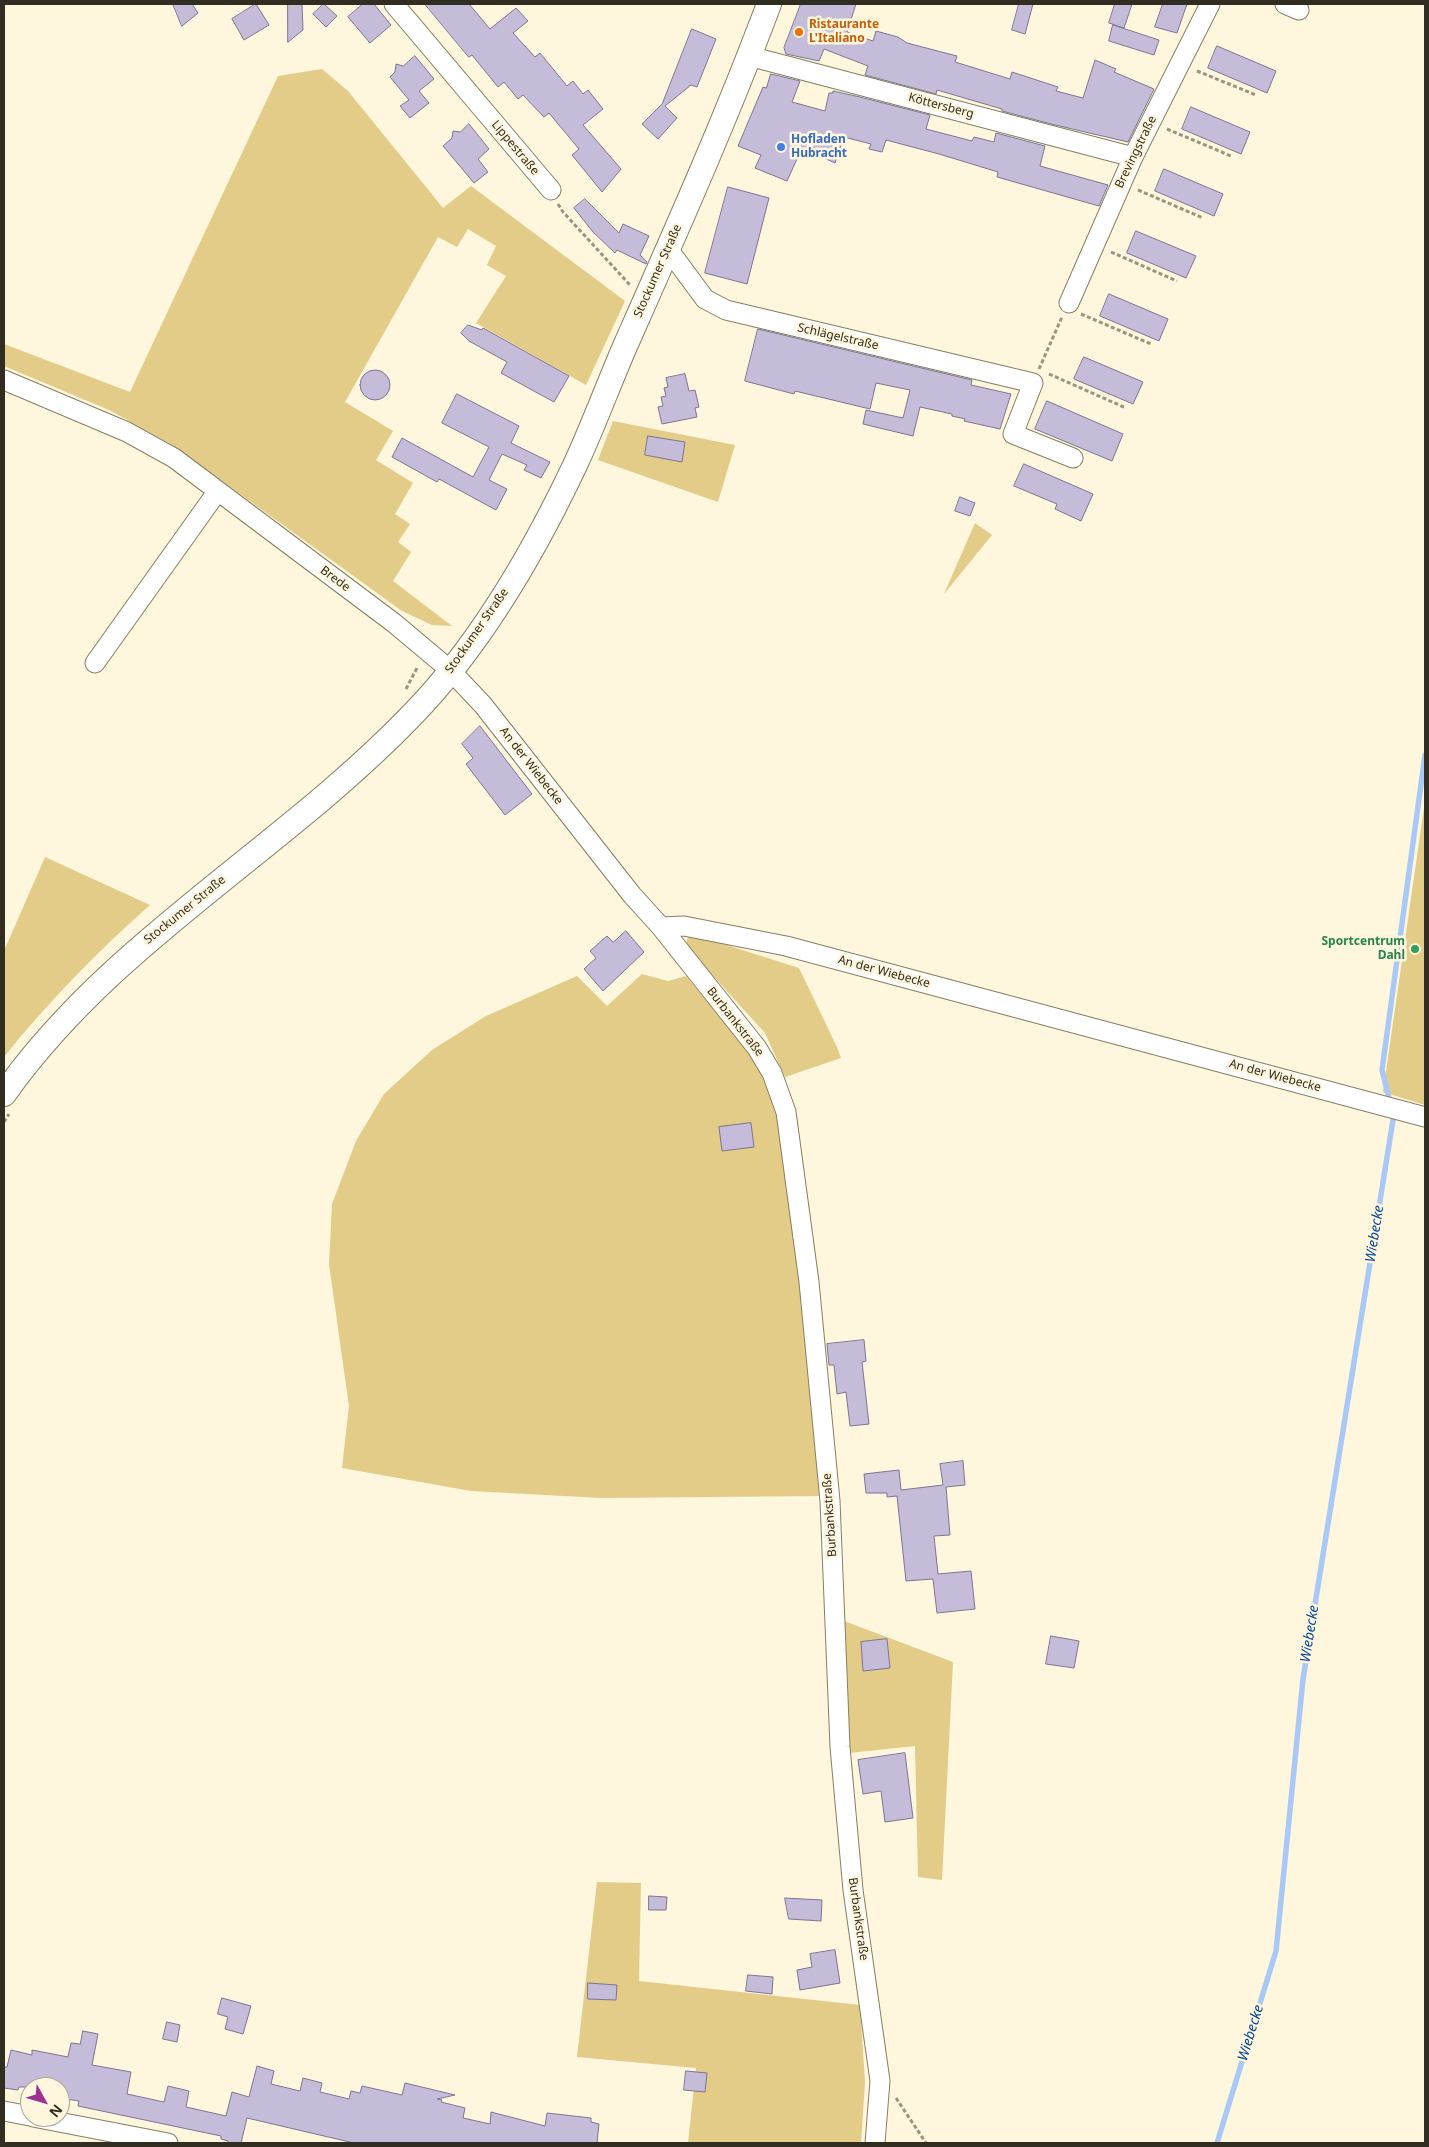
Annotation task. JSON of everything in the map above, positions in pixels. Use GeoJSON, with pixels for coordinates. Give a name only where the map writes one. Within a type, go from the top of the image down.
{"type":"FeatureCollection","features":[{"type":"Feature","properties":{"kind":"main road","name":"Stockumer Straße"},"geometry":{"type":"LineString","coordinates":[[4,1094],[55,1031],[104,981],[186,908],[309,810],[363,763],[415,713],[488,620],[543,530],[576,461],[668,249],[769,4]]}},
{"type":"Feature","properties":{"kind":"street","name":"Lippestraße"},"geometry":{"type":"LineString","coordinates":[[394,4],[550,190]]}},
{"type":"Feature","properties":{"kind":"street","name":"Brevingstraße"},"geometry":{"type":"LineString","coordinates":[[1068,305],[1133,156],[1210,4]]}},
{"type":"Feature","properties":{"kind":"street","name":"Köttersberg"},"geometry":{"type":"LineString","coordinates":[[749,56],[1133,156]]}},
{"type":"Feature","properties":{"kind":"street","name":"Schlägelstraße"},"geometry":{"type":"LineString","coordinates":[[668,249],[705,299],[726,310],[1036,377]]}},
{"type":"Feature","properties":{"kind":"street"},"geometry":{"type":"LineString","coordinates":[[1036,377],[1013,434],[1073,458]]}},
{"type":"Feature","properties":{"kind":"street","name":"Brede"},"geometry":{"type":"LineString","coordinates":[[4,380],[127,432],[174,458],[394,623],[450,670]]}},
{"type":"Feature","properties":{"kind":"street"},"geometry":{"type":"LineString","coordinates":[[95,663],[217,492]]}},
{"type":"Feature","properties":{"kind":"street","name":"An der Wiebecke"},"geometry":{"type":"LineString","coordinates":[[450,670],[483,705],[632,895],[661,927],[684,926],[786,946],[1425,1117]]}},
{"type":"Feature","properties":{"kind":"street","name":"Burbankstraße"},"geometry":{"type":"LineString","coordinates":[[661,927],[757,1048],[772,1073],[786,1112],[809,1282],[830,1500],[840,1747],[853,1890],[880,2081],[875,2143]]}},
{"type":"Feature","properties":{"kind":"street"},"geometry":{"type":"LineString","coordinates":[[4,2111],[20,2115]]}},
{"type":"Feature","properties":{"kind":"street"},"geometry":{"type":"LineString","coordinates":[[70,2124],[168,2143]]}},
{"type":"Feature","properties":{"kind":"path"},"geometry":{"type":"LineString","coordinates":[[1180,64],[1256,95]]}},
{"type":"Feature","properties":{"kind":"path"},"geometry":{"type":"LineString","coordinates":[[1150,122],[1231,156]]}},
{"type":"Feature","properties":{"kind":"path"},"geometry":{"type":"LineString","coordinates":[[1121,183],[1203,218]]}},
{"type":"Feature","properties":{"kind":"path"},"geometry":{"type":"LineString","coordinates":[[550,190],[563,212],[635,291]]}},
{"type":"Feature","properties":{"kind":"path"},"geometry":{"type":"LineString","coordinates":[[1094,244],[1177,281]]}},
{"type":"Feature","properties":{"kind":"path"},"geometry":{"type":"LineString","coordinates":[[1126,408],[1036,377],[1068,305],[1151,344]]}},
{"type":"Feature","properties":{"kind":"path"},"geometry":{"type":"LineString","coordinates":[[880,2081],[899,2100],[926,2143]]}},
{"type":"Feature","properties":{"kind":"shaded area"},"geometry":{"type":"Polygon","coordinates":[[[322,69],[348,91],[443,208],[471,186],[625,301],[586,385],[476,323],[506,276],[487,265],[496,246],[468,229],[457,247],[438,237],[345,402],[393,431],[376,460],[413,483],[395,514],[410,524],[398,542],[411,552],[393,581],[452,626],[432,625],[402,611],[171,444],[109,410],[4,366],[4,344],[130,392],[278,76],[322,69]]]}},
{"type":"Feature","properties":{"kind":"shaded area"},"geometry":{"type":"Polygon","coordinates":[[[613,421],[735,445],[718,502],[598,460],[613,421]]]}},
{"type":"Feature","properties":{"kind":"shaded area"},"geometry":{"type":"Polygon","coordinates":[[[975,523],[992,535],[944,594],[975,523]]]}},
{"type":"Feature","properties":{"kind":"shaded area","name":"Sportcentrum Dahl"},"geometry":{"type":"Polygon","coordinates":[[[1425,801],[1425,1105],[1383,1092],[1425,801]]]}},
{"type":"Feature","properties":{"kind":"shaded area"},"geometry":{"type":"Polygon","coordinates":[[[45,857],[150,905],[74,978],[4,1057],[4,951],[45,857]]]}},
{"type":"Feature","properties":{"kind":"shaded area"},"geometry":{"type":"Polygon","coordinates":[[[692,934],[799,968],[841,1058],[785,1077],[765,1033],[686,946],[687,939],[692,934]]]}},
{"type":"Feature","properties":{"kind":"shaded area"},"geometry":{"type":"Polygon","coordinates":[[[642,974],[668,981],[686,976],[751,1055],[765,1078],[778,1116],[805,1332],[821,1496],[601,1498],[471,1491],[342,1468],[349,1406],[329,1264],[332,1204],[356,1141],[384,1094],[432,1050],[486,1016],[577,976],[607,1006],[642,974]]]}},
{"type":"Feature","properties":{"kind":"shaded area"},"geometry":{"type":"Polygon","coordinates":[[[844,1621],[953,1662],[942,1880],[918,1877],[915,1746],[849,1753],[844,1621]]]}},
{"type":"Feature","properties":{"kind":"shaded area"},"geometry":{"type":"Polygon","coordinates":[[[597,1882],[641,1883],[639,1981],[860,2005],[865,2082],[861,2143],[688,2143],[696,2068],[577,2057],[597,1882]]]}},
{"type":"Feature","properties":{"kind":"building"},"geometry":{"type":"Polygon","coordinates":[[[173,4],[192,4],[198,13],[182,26],[173,4]]]}},
{"type":"Feature","properties":{"kind":"building"},"geometry":{"type":"Polygon","coordinates":[[[256,4],[269,25],[244,40],[232,19],[256,4]]]}},
{"type":"Feature","properties":{"kind":"building"},"geometry":{"type":"Polygon","coordinates":[[[288,4],[302,4],[303,30],[288,42],[288,4]]]}},
{"type":"Feature","properties":{"kind":"building"},"geometry":{"type":"Polygon","coordinates":[[[324,4],[337,16],[326,27],[313,14],[324,4]]]}},
{"type":"Feature","properties":{"kind":"building"},"geometry":{"type":"Polygon","coordinates":[[[363,4],[374,4],[391,25],[370,43],[348,17],[363,4]]]}},
{"type":"Feature","properties":{"kind":"building"},"geometry":{"type":"Polygon","coordinates":[[[425,4],[469,4],[490,29],[516,8],[528,21],[513,33],[535,57],[540,53],[567,86],[573,81],[583,94],[588,90],[603,109],[583,125],[621,169],[602,192],[572,155],[579,149],[549,113],[544,117],[523,95],[518,99],[504,82],[498,87],[472,55],[469,57],[425,4]]]}},
{"type":"Feature","properties":{"kind":"building"},"geometry":{"type":"Polygon","coordinates":[[[801,4],[856,4],[847,32],[873,41],[876,31],[898,37],[907,43],[957,56],[955,62],[1010,79],[1012,72],[1058,87],[1056,91],[1083,98],[1095,60],[1116,69],[1114,72],[1154,89],[1128,142],[1051,124],[1002,111],[1002,109],[937,90],[936,94],[865,75],[868,66],[824,49],[819,61],[786,54],[784,48],[801,4]]]}},
{"type":"Feature","properties":{"kind":"building"},"geometry":{"type":"Polygon","coordinates":[[[1019,4],[1033,4],[1025,34],[1012,30],[1019,4]]]}},
{"type":"Feature","properties":{"kind":"building"},"geometry":{"type":"Polygon","coordinates":[[[1115,4],[1132,4],[1124,28],[1109,23],[1115,4]]]}},
{"type":"Feature","properties":{"kind":"building"},"geometry":{"type":"Polygon","coordinates":[[[1163,4],[1187,4],[1177,33],[1155,27],[1163,4]]]}},
{"type":"Feature","properties":{"kind":"building"},"geometry":{"type":"Polygon","coordinates":[[[1113,25],[1159,40],[1154,55],[1109,41],[1113,25]]]}},
{"type":"Feature","properties":{"kind":"building"},"geometry":{"type":"Polygon","coordinates":[[[692,29],[716,39],[697,87],[691,85],[665,106],[677,118],[658,139],[642,124],[662,104],[692,29]]]}},
{"type":"Feature","properties":{"kind":"building"},"geometry":{"type":"Polygon","coordinates":[[[1217,46],[1276,71],[1267,93],[1208,68],[1217,46]]]}},
{"type":"Feature","properties":{"kind":"building"},"geometry":{"type":"Polygon","coordinates":[[[415,56],[434,79],[419,91],[429,103],[410,118],[400,106],[409,100],[390,77],[395,72],[396,64],[403,66],[415,56]]]}},
{"type":"Feature","properties":{"kind":"building"},"geometry":{"type":"Polygon","coordinates":[[[771,74],[800,81],[792,102],[825,111],[829,93],[833,93],[833,91],[930,115],[926,129],[972,141],[974,137],[994,142],[996,133],[1045,146],[1040,166],[1108,185],[1099,206],[997,177],[998,172],[939,154],[886,140],[882,152],[869,149],[871,144],[844,137],[835,163],[802,148],[787,181],[755,168],[761,155],[738,146],[763,87],[766,88],[771,74]]]}},
{"type":"Feature","properties":{"kind":"building"},"geometry":{"type":"Polygon","coordinates":[[[1191,107],[1250,132],[1241,154],[1182,129],[1191,107]]]}},
{"type":"Feature","properties":{"kind":"building"},"geometry":{"type":"Polygon","coordinates":[[[469,124],[489,149],[478,159],[488,172],[474,183],[443,146],[452,138],[453,131],[460,132],[469,124]]]}},
{"type":"Feature","properties":{"kind":"building"},"geometry":{"type":"Polygon","coordinates":[[[1164,169],[1223,194],[1214,216],[1155,191],[1164,169]]]}},
{"type":"Feature","properties":{"kind":"building"},"geometry":{"type":"Polygon","coordinates":[[[728,187],[769,198],[747,284],[705,273],[728,187]]]}},
{"type":"Feature","properties":{"kind":"building"},"geometry":{"type":"Polygon","coordinates":[[[585,199],[619,233],[623,224],[649,236],[640,255],[647,262],[646,264],[617,250],[615,253],[593,232],[574,208],[585,199]]]}},
{"type":"Feature","properties":{"kind":"building"},"geometry":{"type":"Polygon","coordinates":[[[1136,231],[1196,256],[1186,278],[1127,253],[1136,231]]]}},
{"type":"Feature","properties":{"kind":"building"},"geometry":{"type":"Polygon","coordinates":[[[1109,294],[1168,319],[1159,341],[1100,316],[1109,294]]]}},
{"type":"Feature","properties":{"kind":"building"},"geometry":{"type":"Polygon","coordinates":[[[468,325],[482,330],[483,328],[569,376],[554,402],[501,373],[507,362],[469,341],[461,333],[468,325]]]}},
{"type":"Feature","properties":{"kind":"building"},"geometry":{"type":"Polygon","coordinates":[[[758,329],[972,380],[971,385],[1011,394],[1000,429],[964,421],[965,419],[952,416],[952,414],[920,407],[913,436],[863,424],[866,410],[903,418],[910,390],[876,383],[870,409],[795,391],[794,394],[745,381],[758,329]]]}},
{"type":"Feature","properties":{"kind":"building"},"geometry":{"type":"Polygon","coordinates":[[[1084,357],[1143,382],[1133,404],[1074,379],[1084,357]]]}},
{"type":"Feature","properties":{"kind":"building"},"geometry":{"type":"Polygon","coordinates":[[[375,370],[381,371],[389,379],[389,391],[381,399],[375,400],[369,399],[361,391],[360,385],[361,379],[369,371],[375,370]]]}},
{"type":"Feature","properties":{"kind":"building"},"geometry":{"type":"Polygon","coordinates":[[[685,374],[689,391],[695,390],[699,407],[695,408],[697,417],[662,424],[658,407],[663,406],[661,397],[666,396],[664,388],[668,387],[666,378],[685,374]]]}},
{"type":"Feature","properties":{"kind":"building"},"geometry":{"type":"Polygon","coordinates":[[[457,394],[519,426],[511,443],[550,462],[541,478],[524,470],[527,465],[502,454],[489,480],[507,489],[496,510],[439,479],[437,482],[392,457],[402,438],[473,477],[489,447],[442,423],[457,394]]]}},
{"type":"Feature","properties":{"kind":"building"},"geometry":{"type":"Polygon","coordinates":[[[1047,401],[1123,434],[1112,461],[1035,429],[1047,401]]]}},
{"type":"Feature","properties":{"kind":"building"},"geometry":{"type":"Polygon","coordinates":[[[648,436],[685,442],[682,462],[645,455],[648,436]]]}},
{"type":"Feature","properties":{"kind":"building"},"geometry":{"type":"Polygon","coordinates":[[[1024,464],[1093,494],[1081,521],[1055,509],[1057,504],[1014,486],[1024,464]]]}},
{"type":"Feature","properties":{"kind":"building"},"geometry":{"type":"Polygon","coordinates":[[[960,497],[975,503],[970,516],[955,511],[960,497]]]}},
{"type":"Feature","properties":{"kind":"building"},"geometry":{"type":"Polygon","coordinates":[[[480,726],[532,794],[505,815],[466,764],[473,758],[462,744],[480,726]]]}},
{"type":"Feature","properties":{"kind":"building"},"geometry":{"type":"Polygon","coordinates":[[[626,931],[644,952],[603,991],[584,969],[596,958],[590,951],[607,936],[613,942],[626,931]]]}},
{"type":"Feature","properties":{"kind":"building"},"geometry":{"type":"Polygon","coordinates":[[[751,1123],[754,1147],[722,1151],[719,1127],[751,1123]]]}},
{"type":"Feature","properties":{"kind":"building"},"geometry":{"type":"Polygon","coordinates":[[[864,1340],[866,1361],[862,1362],[869,1424],[850,1426],[846,1392],[837,1394],[834,1365],[829,1365],[827,1344],[864,1340]]]}},
{"type":"Feature","properties":{"kind":"building"},"geometry":{"type":"Polygon","coordinates":[[[963,1461],[965,1485],[946,1487],[950,1535],[934,1536],[938,1574],[971,1571],[975,1609],[937,1613],[933,1579],[906,1581],[897,1496],[887,1497],[887,1493],[866,1493],[864,1474],[899,1470],[901,1490],[943,1485],[940,1464],[963,1461]]]}},
{"type":"Feature","properties":{"kind":"building"},"geometry":{"type":"Polygon","coordinates":[[[1051,1636],[1079,1641],[1074,1668],[1046,1664],[1051,1636]]]}},
{"type":"Feature","properties":{"kind":"building"},"geometry":{"type":"Polygon","coordinates":[[[887,1639],[890,1668],[863,1671],[861,1642],[887,1639]]]}},
{"type":"Feature","properties":{"kind":"building"},"geometry":{"type":"Polygon","coordinates":[[[905,1753],[913,1818],[885,1822],[881,1791],[863,1794],[858,1760],[905,1753]]]}},
{"type":"Feature","properties":{"kind":"building"},"geometry":{"type":"Polygon","coordinates":[[[649,1896],[667,1897],[666,1910],[649,1910],[649,1896]]]}},
{"type":"Feature","properties":{"kind":"building"},"geometry":{"type":"Polygon","coordinates":[[[785,1898],[822,1900],[821,1921],[789,1919],[785,1898]]]}},
{"type":"Feature","properties":{"kind":"building"},"geometry":{"type":"Polygon","coordinates":[[[835,1950],[840,1983],[800,1990],[797,1970],[812,1967],[810,1954],[835,1950]]]}},
{"type":"Feature","properties":{"kind":"building"},"geometry":{"type":"Polygon","coordinates":[[[748,1975],[773,1977],[772,1994],[746,1991],[748,1975]]]}},
{"type":"Feature","properties":{"kind":"building"},"geometry":{"type":"Polygon","coordinates":[[[588,1983],[617,1985],[616,2000],[588,1999],[588,1983]]]}},
{"type":"Feature","properties":{"kind":"building"},"geometry":{"type":"Polygon","coordinates":[[[222,1998],[251,2006],[243,2034],[225,2029],[228,2017],[218,2014],[222,1998]]]}},
{"type":"Feature","properties":{"kind":"building"},"geometry":{"type":"Polygon","coordinates":[[[167,2022],[180,2025],[177,2042],[163,2039],[167,2022]]]}},
{"type":"Feature","properties":{"kind":"building"},"geometry":{"type":"Polygon","coordinates":[[[83,2031],[98,2034],[92,2065],[131,2072],[127,2094],[164,2102],[168,2086],[189,2091],[186,2107],[226,2116],[232,2092],[249,2097],[257,2066],[274,2071],[271,2084],[300,2091],[303,2078],[322,2083],[320,2092],[349,2099],[351,2091],[360,2093],[362,2086],[402,2095],[405,2083],[455,2095],[437,2099],[442,2100],[441,2102],[465,2108],[463,2118],[490,2124],[491,2112],[545,2126],[547,2113],[591,2118],[591,2122],[599,2124],[597,2143],[354,2143],[247,2118],[241,2143],[228,2143],[228,2141],[221,2139],[221,2136],[78,2106],[79,2101],[70,2100],[70,2077],[20,2077],[20,2087],[18,2090],[4,2088],[4,2067],[7,2067],[11,2050],[32,2055],[32,2050],[68,2057],[71,2043],[80,2044],[83,2031]]]}},
{"type":"Feature","properties":{"kind":"building"},"geometry":{"type":"Polygon","coordinates":[[[686,2071],[707,2073],[705,2092],[684,2090],[686,2071]]]}},
{"type":"Feature","properties":{"kind":"waterway","name":"Wiebecke"},"geometry":{"type":"LineString","coordinates":[[1389,1098],[1382,1070],[1425,755]]}},
{"type":"Feature","properties":{"kind":"waterway","name":"Wiebecke"},"geometry":{"type":"LineString","coordinates":[[1217,2143],[1276,1951],[1303,1679],[1393,1120]]}},
{"type":"Feature","properties":{"kind":"place","name":"Ristaurante L'Italiano"},"geometry":{"type":"Point","coordinates":[799,32]}},
{"type":"Feature","properties":{"kind":"place","name":"Hofladen Hubracht"},"geometry":{"type":"Point","coordinates":[781,147]}},
{"type":"Feature","properties":{"kind":"place","name":"Sportcentrum Dahl"},"geometry":{"type":"Point","coordinates":[1415,949]}}]}
